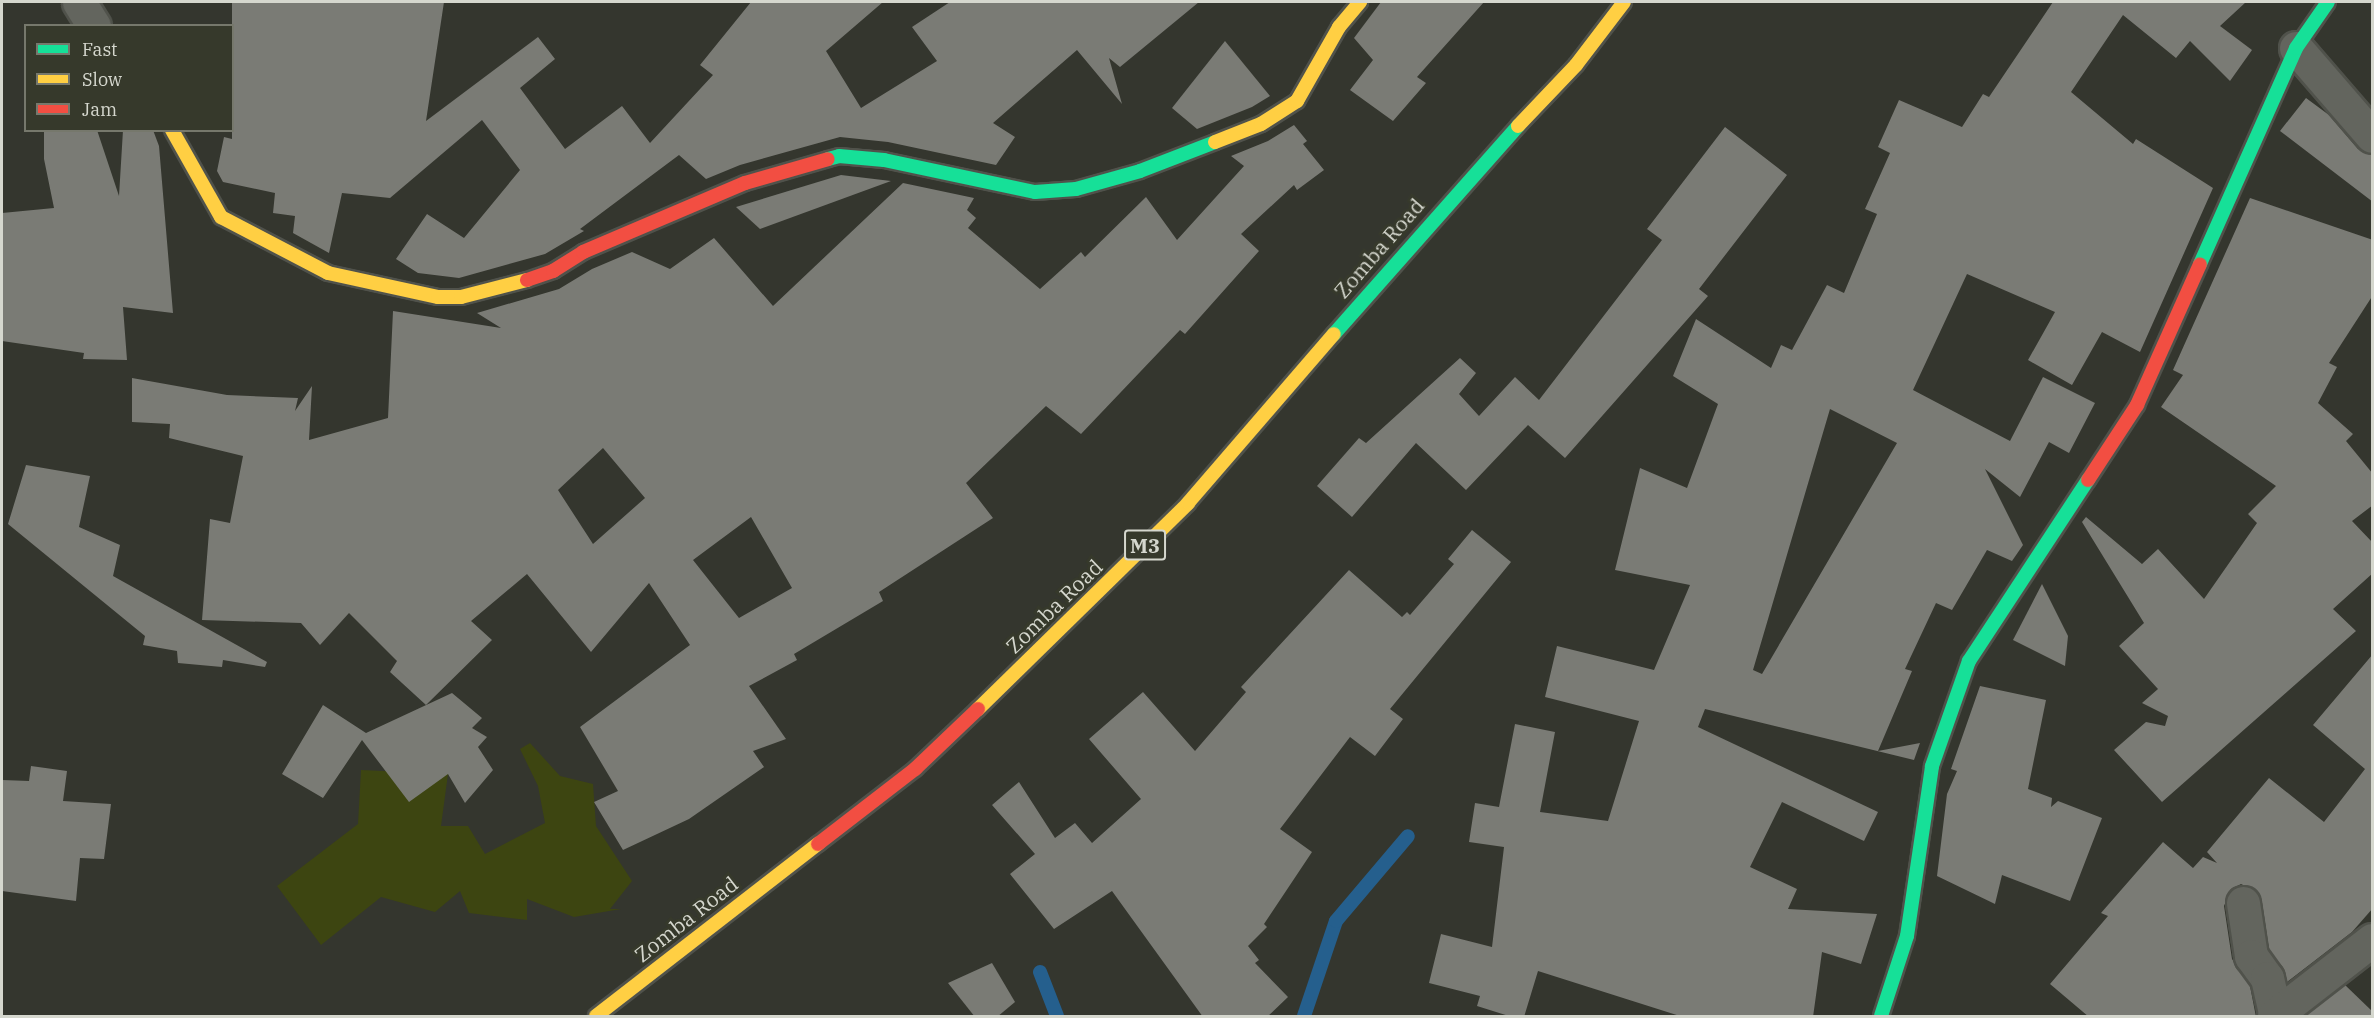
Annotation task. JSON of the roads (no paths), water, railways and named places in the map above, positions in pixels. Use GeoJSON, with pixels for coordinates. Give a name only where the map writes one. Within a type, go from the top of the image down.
{"type":"FeatureCollection","features":[{"type":"Feature","properties":{"kind":"main road"},"geometry":{"type":"LineString","coordinates":[[173,132],[220,217],[328,273],[438,297],[461,297],[515,285],[553,271],[583,252],[745,183],[839,156],[884,160],[1035,192],[1076,189],[1140,171],[1261,124],[1297,101],[1339,27],[1360,2]]}},
{"type":"Feature","properties":{"kind":"main road","name":"Zomba Road"},"geometry":{"type":"LineString","coordinates":[[596,1017],[915,770],[1089,602],[1188,503],[1450,199],[1576,65],[1624,2]]}},
{"type":"Feature","properties":{"kind":"main road"},"geometry":{"type":"LineString","coordinates":[[1881,1017],[1907,936],[1932,766],[1969,661],[2137,405],[2296,48],[2328,2]]}},
{"type":"Feature","properties":{"kind":"street"},"geometry":{"type":"LineString","coordinates":[[79,2],[93,24]]}},
{"type":"Feature","properties":{"kind":"street"},"geometry":{"type":"LineString","coordinates":[[2296,48],[2373,136]]}},
{"type":"Feature","properties":{"kind":"street"},"geometry":{"type":"LineString","coordinates":[[2243,903],[2251,956],[2267,978],[2275,1016],[2373,940]]}},
{"type":"Feature","properties":{"kind":"waterway"},"geometry":{"type":"LineString","coordinates":[[1304,1016],[1336,921],[1408,836]]}},
{"type":"Feature","properties":{"kind":"waterway"},"geometry":{"type":"LineString","coordinates":[[1040,972],[1057,1016]]}}]}
